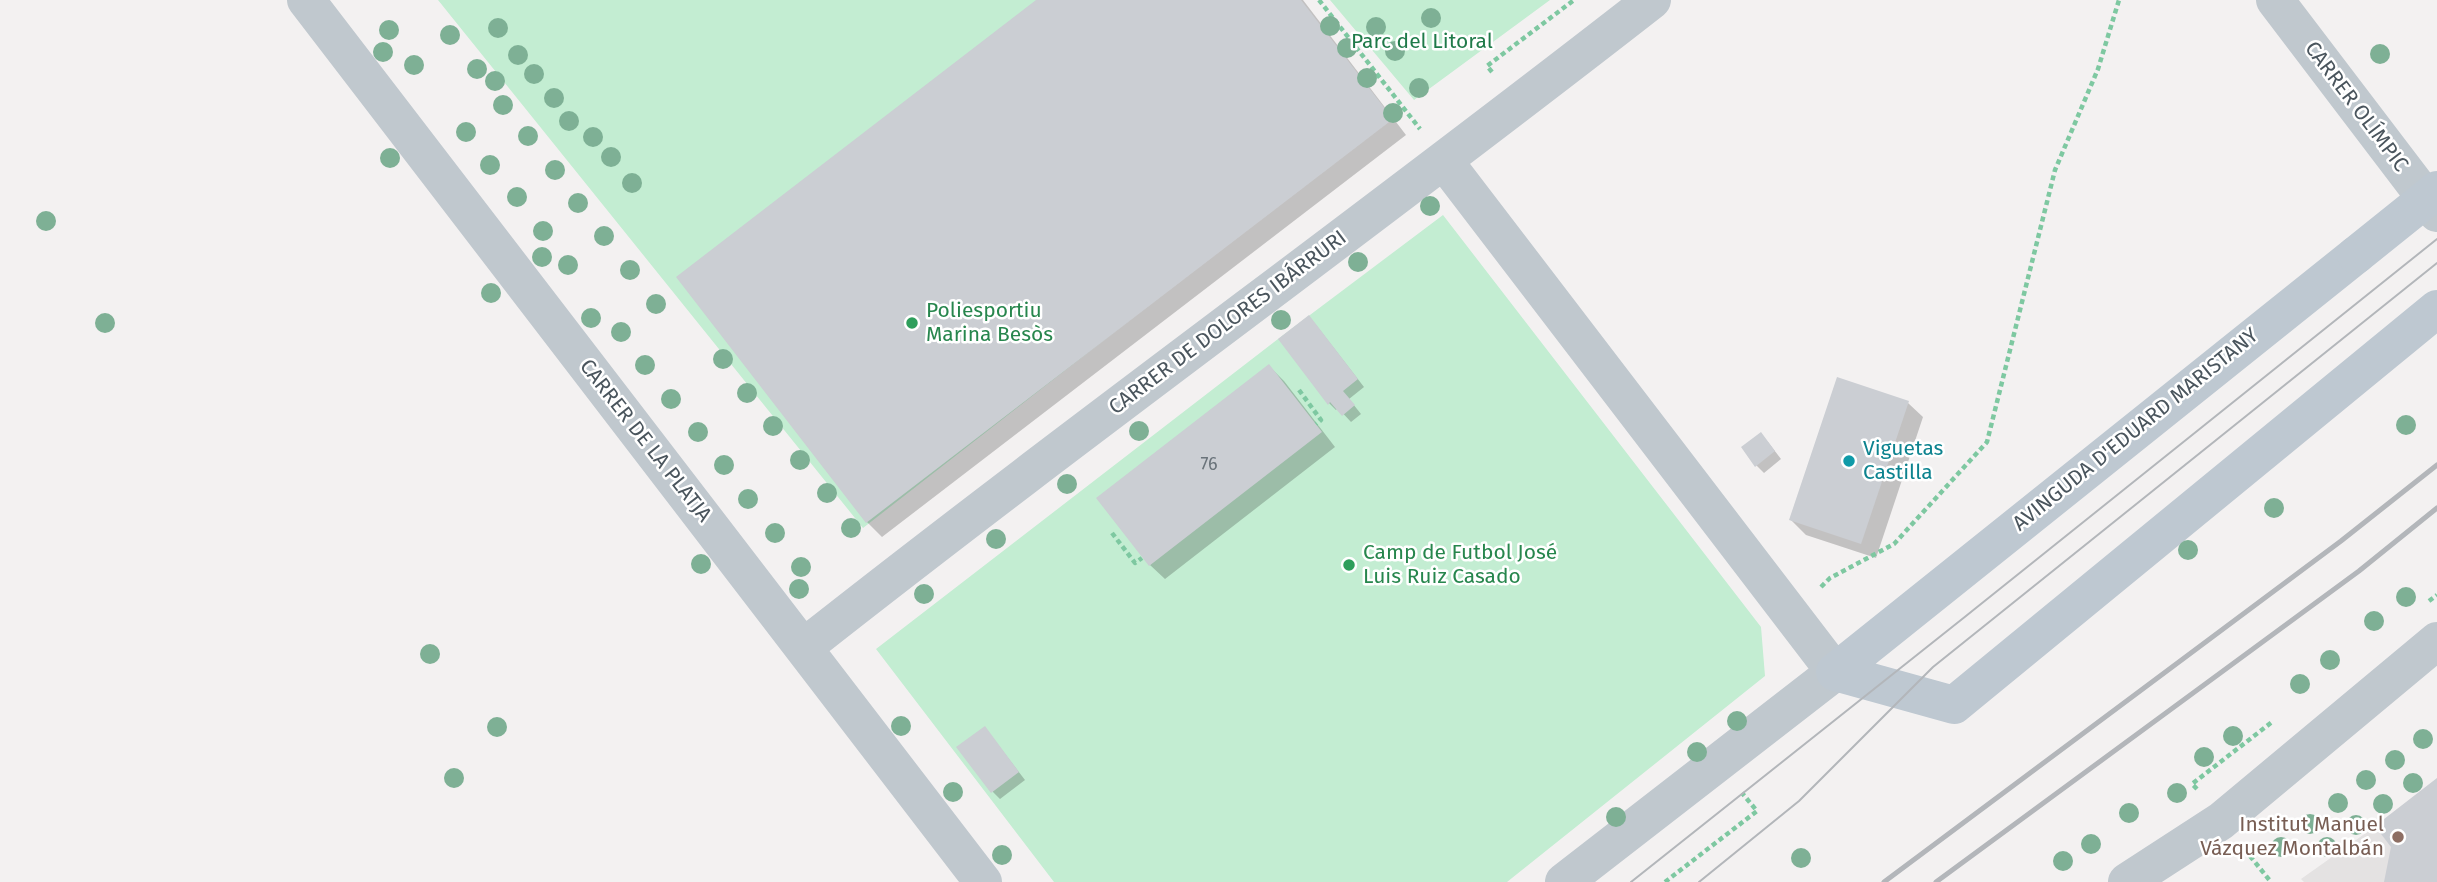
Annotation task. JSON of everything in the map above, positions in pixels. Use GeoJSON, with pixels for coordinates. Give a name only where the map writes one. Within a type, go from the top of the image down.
{"type":"FeatureCollection","features":[{"type":"Feature","properties":{"kind":"main road","name":"AVINGUDA D'EDUARD MARISTANY"},"geometry":{"type":"LineString","coordinates":[[1835,672],[2437,190]]}},
{"type":"Feature","properties":{"kind":"main road"},"geometry":{"type":"LineString","coordinates":[[1835,672],[1954,705],[2437,309]]}},
{"type":"Feature","properties":{"kind":"street","name":"CARRER DE LA PLATJA"},"geometry":{"type":"LineString","coordinates":[[306,0],[983,882]]}},
{"type":"Feature","properties":{"kind":"street","name":"CARRER DE DOLORES IBÁRRURI"},"geometry":{"type":"LineString","coordinates":[[804,648],[1136,391],[1444,161],[1653,0]]}},
{"type":"Feature","properties":{"kind":"street","name":"CARRER OLÍMPIC"},"geometry":{"type":"LineString","coordinates":[[2275,0],[2437,213]]}},
{"type":"Feature","properties":{"kind":"street"},"geometry":{"type":"LineString","coordinates":[[1444,161],[1835,672]]}},
{"type":"Feature","properties":{"kind":"street"},"geometry":{"type":"LineString","coordinates":[[2127,882],[2221,821],[2437,641]]}},
{"type":"Feature","properties":{"kind":"street","name":"AVINGUDA D'EDUARD MARISTANY"},"geometry":{"type":"LineString","coordinates":[[1564,882],[1835,672]]}},
{"type":"Feature","properties":{"kind":"path"},"geometry":{"type":"LineString","coordinates":[[1319,0],[1444,161]]}},
{"type":"Feature","properties":{"kind":"path"},"geometry":{"type":"LineString","coordinates":[[1496,76],[1487,66],[1574,0]]}},
{"type":"Feature","properties":{"kind":"path"},"geometry":{"type":"LineString","coordinates":[[1818,589],[1830,578],[1894,544],[1987,442],[2055,170],[2098,69],[2119,0]]}},
{"type":"Feature","properties":{"kind":"path"},"geometry":{"type":"LineString","coordinates":[[1299,390],[1321,420],[1315,424]]}},
{"type":"Feature","properties":{"kind":"path"},"geometry":{"type":"LineString","coordinates":[[1112,533],[1135,563],[1142,558]]}},
{"type":"Feature","properties":{"kind":"path"},"geometry":{"type":"LineString","coordinates":[[1665,882],[1756,811],[1715,764]]}},
{"type":"Feature","properties":{"kind":"path"},"geometry":{"type":"LineString","coordinates":[[2250,856],[2271,882]]}},
{"type":"Feature","properties":{"kind":"shaded area","name":"Institut Manuel Vázquez Montalbán"},"geometry":{"type":"Polygon","coordinates":[[[2418,796],[2437,882],[2304,882],[2301,879],[2418,796]]]}},
{"type":"Feature","properties":{"kind":"green space","name":"Poliesportiu Marina Besòs"},"geometry":{"type":"Polygon","coordinates":[[[438,0],[1298,0],[1390,117],[863,528],[438,0]]]}},
{"type":"Feature","properties":{"kind":"green space","name":"Parc del Litoral"},"geometry":{"type":"Polygon","coordinates":[[[1330,0],[1550,0],[1414,100],[1330,0]]]}},
{"type":"Feature","properties":{"kind":"green space","name":"Camp de Futbol José Luis Ruiz Casado"},"geometry":{"type":"Polygon","coordinates":[[[1443,215],[1761,627],[1765,676],[1507,882],[1054,882],[876,649],[1443,215]]]}},
{"type":"Feature","properties":{"kind":"building","name":"Poliesportiu Marina Besòs"},"geometry":{"type":"Polygon","coordinates":[[[1036,0],[1301,0],[1393,119],[866,523],[676,277],[1036,0]]]}},
{"type":"Feature","properties":{"kind":"building"},"geometry":{"type":"Polygon","coordinates":[[[1309,315],[1358,379],[1343,391],[1355,405],[1342,416],[1330,402],[1328,405],[1278,339],[1309,315]]]}},
{"type":"Feature","properties":{"kind":"building"},"geometry":{"type":"Polygon","coordinates":[[[1269,364],[1322,432],[1149,566],[1096,498],[1269,364]]]}},
{"type":"Feature","properties":{"kind":"building","name":"Viguetas Castilla"},"geometry":{"type":"Polygon","coordinates":[[[1837,377],[1909,401],[1861,544],[1789,520],[1837,377]]]}},
{"type":"Feature","properties":{"kind":"building"},"geometry":{"type":"Polygon","coordinates":[[[1761,432],[1775,451],[1755,467],[1741,447],[1761,432]]]}},
{"type":"Feature","properties":{"kind":"building"},"geometry":{"type":"Polygon","coordinates":[[[985,726],[1019,772],[991,793],[956,747],[985,726]]]}},
{"type":"Feature","properties":{"kind":"building","name":"Institut Manuel Vázquez Montalbán"},"geometry":{"type":"Polygon","coordinates":[[[2437,778],[2437,882],[2384,882],[2391,847],[2375,826],[2437,778]]]}},
{"type":"Feature","properties":{"kind":"tram line"},"geometry":{"type":"LineString","coordinates":[[1631,882],[2437,239]]}},
{"type":"Feature","properties":{"kind":"tram line"},"geometry":{"type":"LineString","coordinates":[[1699,882],[1799,801],[1933,667],[2437,263]]}},
{"type":"Feature","properties":{"kind":"railway"},"geometry":{"type":"LineString","coordinates":[[1884,882],[2341,541],[2437,465]]}},
{"type":"Feature","properties":{"kind":"railway"},"geometry":{"type":"LineString","coordinates":[[1936,882],[2359,571],[2437,508]]}},
{"type":"Feature","properties":{"kind":"place","name":"Poliesportiu Marina Besòs"},"geometry":{"type":"Point","coordinates":[912,323]}},
{"type":"Feature","properties":{"kind":"place","name":"Viguetas Castilla"},"geometry":{"type":"Point","coordinates":[1849,461]}},
{"type":"Feature","properties":{"kind":"place","name":"Camp de Futbol José Luis Ruiz Casado"},"geometry":{"type":"Point","coordinates":[1349,565]}},
{"type":"Feature","properties":{"kind":"place","name":"Institut Manuel Vázquez Montalbán"},"geometry":{"type":"Point","coordinates":[2398,837]}}]}
